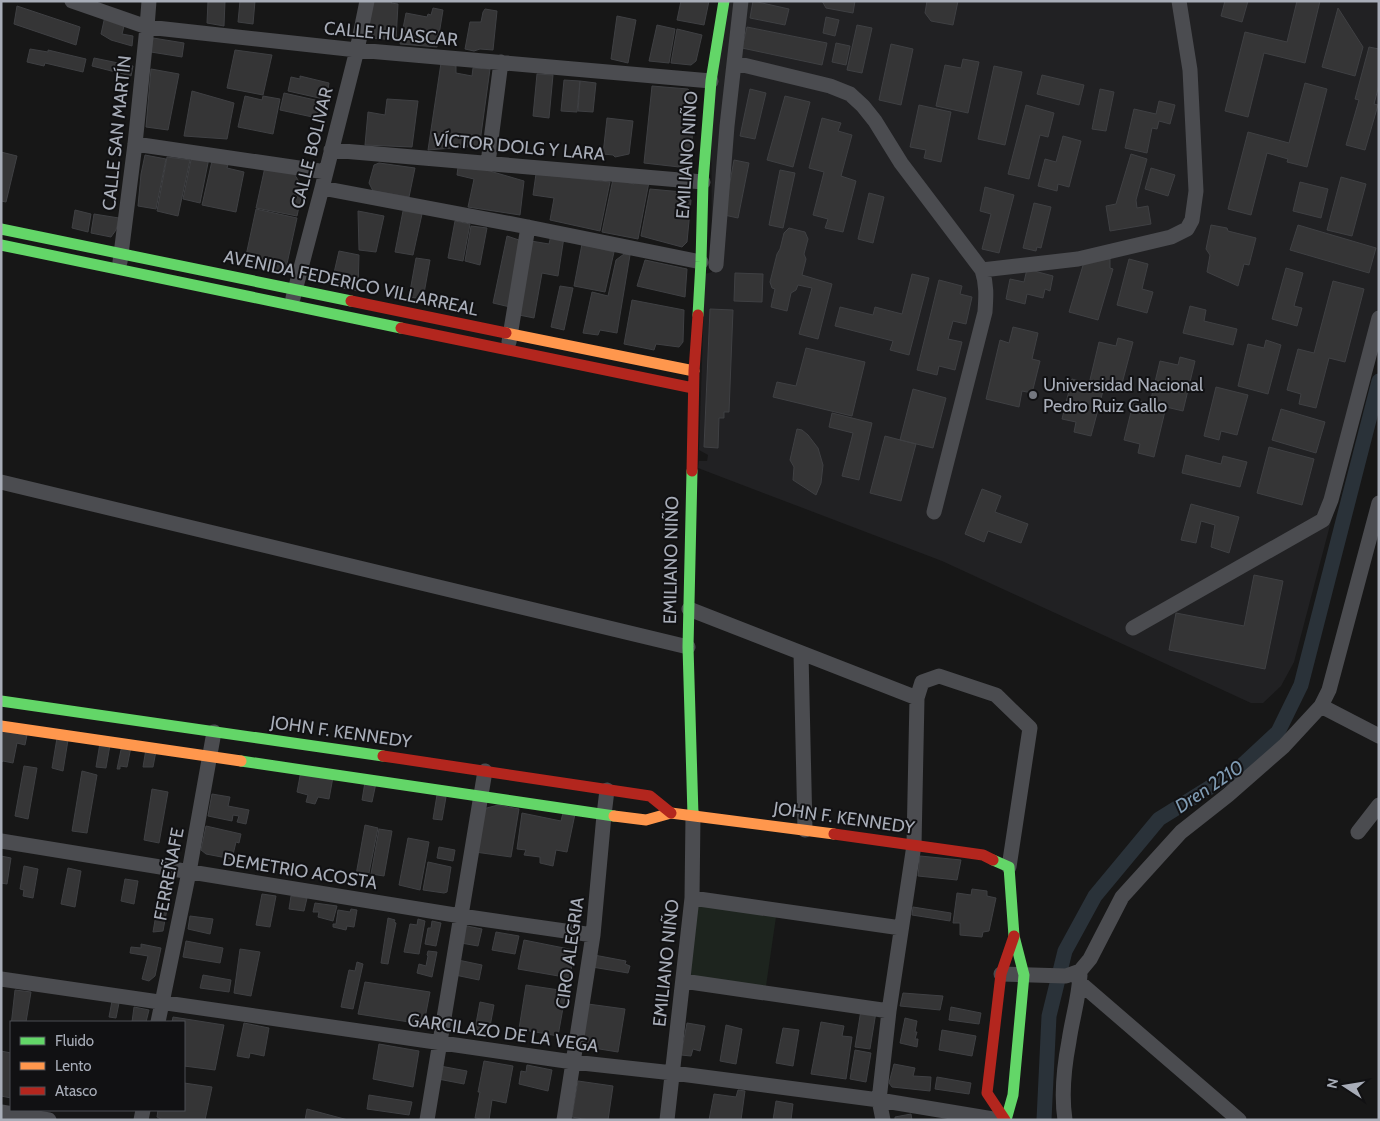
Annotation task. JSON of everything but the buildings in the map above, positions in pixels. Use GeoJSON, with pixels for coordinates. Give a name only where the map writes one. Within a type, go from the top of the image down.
{"type":"FeatureCollection","features":[{"type":"Feature","properties":{"kind":"street","name":"CALLE HUASCAR"},"geometry":{"type":"LineString","coordinates":[[72,1],[147,27],[357,50],[711,81]]}},
{"type":"Feature","properties":{"kind":"street","name":"CALLE SAN MARTÍN"},"geometry":{"type":"LineString","coordinates":[[119,269],[135,144],[149,1]]}},
{"type":"Feature","properties":{"kind":"street","name":"CALLE BOLIVAR"},"geometry":{"type":"LineString","coordinates":[[293,297],[357,50],[367,1]]}},
{"type":"Feature","properties":{"kind":"street","name":"EMILIANO NIÑO"},"geometry":{"type":"LineString","coordinates":[[667,1120],[692,898],[693,815],[688,646],[693,388],[701,262],[703,182],[711,81],[724,1]]}},
{"type":"Feature","properties":{"kind":"street"},"geometry":{"type":"LineString","coordinates":[[716,265],[727,126],[741,1]]}},
{"type":"Feature","properties":{"kind":"street"},"geometry":{"type":"LineString","coordinates":[[982,270],[1078,258],[1171,237],[1187,229],[1192,220],[1196,191],[1190,70],[1179,1]]}},
{"type":"Feature","properties":{"kind":"street"},"geometry":{"type":"LineString","coordinates":[[488,163],[501,62]]}},
{"type":"Feature","properties":{"kind":"street"},"geometry":{"type":"LineString","coordinates":[[735,63],[830,86],[850,94],[875,121],[902,163],[982,270],[986,281],[985,312],[934,512]]}},
{"type":"Feature","properties":{"kind":"street"},"geometry":{"type":"LineString","coordinates":[[135,144],[326,172]]}},
{"type":"Feature","properties":{"kind":"street","name":"VÍCTOR DOLG Y LARA"},"geometry":{"type":"LineString","coordinates":[[331,150],[703,182]]}},
{"type":"Feature","properties":{"kind":"street"},"geometry":{"type":"LineString","coordinates":[[322,188],[701,262]]}},
{"type":"Feature","properties":{"kind":"street"},"geometry":{"type":"LineString","coordinates":[[507,350],[528,227]]}},
{"type":"Feature","properties":{"kind":"street","name":"AVENIDA FEDERICO VILLARREAL"},"geometry":{"type":"LineString","coordinates":[[1,229],[122,253],[507,350],[693,388]]}},
{"type":"Feature","properties":{"kind":"street","name":"AVENIDA FEDERICO VILLARREAL"},"geometry":{"type":"LineString","coordinates":[[1,245],[119,269],[510,334],[694,372]]}},
{"type":"Feature","properties":{"kind":"street"},"geometry":{"type":"LineString","coordinates":[[1133,628],[1323,520],[1331,500],[1379,318]]}},
{"type":"Feature","properties":{"kind":"street"},"geometry":{"type":"LineString","coordinates":[[1,482],[688,646]]}},
{"type":"Feature","properties":{"kind":"street"},"geometry":{"type":"LineString","coordinates":[[1075,977],[1090,960],[1122,897],[1181,832],[1228,795],[1284,746],[1321,706],[1330,690],[1379,503]]}},
{"type":"Feature","properties":{"kind":"street"},"geometry":{"type":"LineString","coordinates":[[689,609],[917,698]]}},
{"type":"Feature","properties":{"kind":"street"},"geometry":{"type":"LineString","coordinates":[[801,653],[805,830]]}},
{"type":"Feature","properties":{"kind":"street"},"geometry":{"type":"LineString","coordinates":[[883,1120],[879,1100],[889,1011],[914,845],[917,698],[922,682],[939,676],[996,695],[1030,728],[1009,867],[1014,936],[1024,974],[1013,1095],[1005,1120]]}},
{"type":"Feature","properties":{"kind":"street","name":"JOHN F. KENNEDY"},"geometry":{"type":"LineString","coordinates":[[1,701],[650,796],[671,813]]}},
{"type":"Feature","properties":{"kind":"street"},"geometry":{"type":"LineString","coordinates":[[1321,706],[1379,736]]}},
{"type":"Feature","properties":{"kind":"street","name":"JOHN F. KENNEDY"},"geometry":{"type":"LineString","coordinates":[[1,726],[481,796],[604,816],[646,820],[671,813],[693,815],[914,845],[983,855],[1009,867]]}},
{"type":"Feature","properties":{"kind":"street","name":"FERREÑAFE"},"geometry":{"type":"LineString","coordinates":[[158,1021],[189,872],[214,732]]}},
{"type":"Feature","properties":{"kind":"street"},"geometry":{"type":"LineString","coordinates":[[426,1120],[485,771]]}},
{"type":"Feature","properties":{"kind":"street","name":"CIRO ALEGRIA"},"geometry":{"type":"LineString","coordinates":[[564,1120],[593,935],[607,790]]}},
{"type":"Feature","properties":{"kind":"street"},"geometry":{"type":"LineString","coordinates":[[1358,832],[1379,805]]}},
{"type":"Feature","properties":{"kind":"street","name":"DEMETRIO ACOSTA"},"geometry":{"type":"LineString","coordinates":[[1,841],[461,916],[593,935]]}},
{"type":"Feature","properties":{"kind":"street"},"geometry":{"type":"LineString","coordinates":[[692,898],[901,928]]}},
{"type":"Feature","properties":{"kind":"street"},"geometry":{"type":"LineString","coordinates":[[1005,1120],[987,1093],[1001,974],[1014,936]]}},
{"type":"Feature","properties":{"kind":"street"},"geometry":{"type":"LineString","coordinates":[[1001,974],[1075,977],[1240,1120]]}},
{"type":"Feature","properties":{"kind":"street"},"geometry":{"type":"LineString","coordinates":[[1065,1120],[1063,1100],[1064,1074],[1079,989],[1075,977]]}},
{"type":"Feature","properties":{"kind":"street","name":"GARCILAZO DE LA VEGA"},"geometry":{"type":"LineString","coordinates":[[1,979],[440,1044],[879,1100],[999,1120]]}},
{"type":"Feature","properties":{"kind":"street"},"geometry":{"type":"LineString","coordinates":[[683,981],[889,1011]]}},
{"type":"Feature","properties":{"kind":"street"},"geometry":{"type":"LineString","coordinates":[[1,1112],[50,1120]]}},
{"type":"Feature","properties":{"kind":"shaded area","name":"Universidad Nacional Pedro Ruiz Gallo"},"geometry":{"type":"Polygon","coordinates":[[[729,1],[1379,1],[1379,339],[1294,662],[1281,686],[1263,703],[1251,703],[942,561],[698,468],[699,461],[707,461],[708,455],[699,450],[705,274],[712,272],[711,81],[729,1]]]}},
{"type":"Feature","properties":{"kind":"shaded area"},"geometry":{"type":"Polygon","coordinates":[[[692,898],[777,910],[765,993],[683,981],[692,898]]]}},
{"type":"Feature","properties":{"kind":"waterway","name":"Dren 2210"},"geometry":{"type":"LineString","coordinates":[[1044,1120],[1049,1016],[1065,951],[1095,896],[1159,819],[1236,771],[1278,732],[1301,685],[1379,381]]}},
{"type":"Feature","properties":{"kind":"traffic: fast"},"geometry":{"type":"LineString","coordinates":[[698,315],[703,182],[711,81],[724,1]]}},
{"type":"Feature","properties":{"kind":"traffic: fast"},"geometry":{"type":"LineString","coordinates":[[1,229],[351,301]]}},
{"type":"Feature","properties":{"kind":"traffic: fast"},"geometry":{"type":"LineString","coordinates":[[1,245],[401,328]]}},
{"type":"Feature","properties":{"kind":"traffic: fast"},"geometry":{"type":"LineString","coordinates":[[692,471],[688,647],[693,815]]}},
{"type":"Feature","properties":{"kind":"traffic: fast"},"geometry":{"type":"LineString","coordinates":[[1,701],[383,756]]}},
{"type":"Feature","properties":{"kind":"traffic: fast"},"geometry":{"type":"LineString","coordinates":[[241,761],[614,816]]}},
{"type":"Feature","properties":{"kind":"traffic: fast"},"geometry":{"type":"LineString","coordinates":[[993,860],[1009,867],[1014,936],[1024,975],[1013,1095],[1006,1120]]}},
{"type":"Feature","properties":{"kind":"traffic: slow"},"geometry":{"type":"LineString","coordinates":[[506,333],[694,371]]}},
{"type":"Feature","properties":{"kind":"traffic: slow"},"geometry":{"type":"LineString","coordinates":[[1,726],[241,761]]}},
{"type":"Feature","properties":{"kind":"traffic: slow"},"geometry":{"type":"LineString","coordinates":[[614,816],[646,820],[671,813],[834,834]]}},
{"type":"Feature","properties":{"kind":"traffic: jam"},"geometry":{"type":"LineString","coordinates":[[351,301],[506,333]]}},
{"type":"Feature","properties":{"kind":"traffic: jam"},"geometry":{"type":"LineString","coordinates":[[692,471],[694,371],[698,315]]}},
{"type":"Feature","properties":{"kind":"traffic: jam"},"geometry":{"type":"LineString","coordinates":[[401,328],[693,388]]}},
{"type":"Feature","properties":{"kind":"traffic: jam"},"geometry":{"type":"LineString","coordinates":[[383,756],[650,796],[671,813]]}},
{"type":"Feature","properties":{"kind":"traffic: jam"},"geometry":{"type":"LineString","coordinates":[[834,834],[983,855],[993,860]]}},
{"type":"Feature","properties":{"kind":"traffic: jam"},"geometry":{"type":"LineString","coordinates":[[1005,1120],[987,1093],[1001,974],[1014,936]]}},
{"type":"Feature","properties":{"kind":"place","name":"Universidad Nacional Pedro Ruiz Gallo"},"geometry":{"type":"Point","coordinates":[1033,395]}}]}
